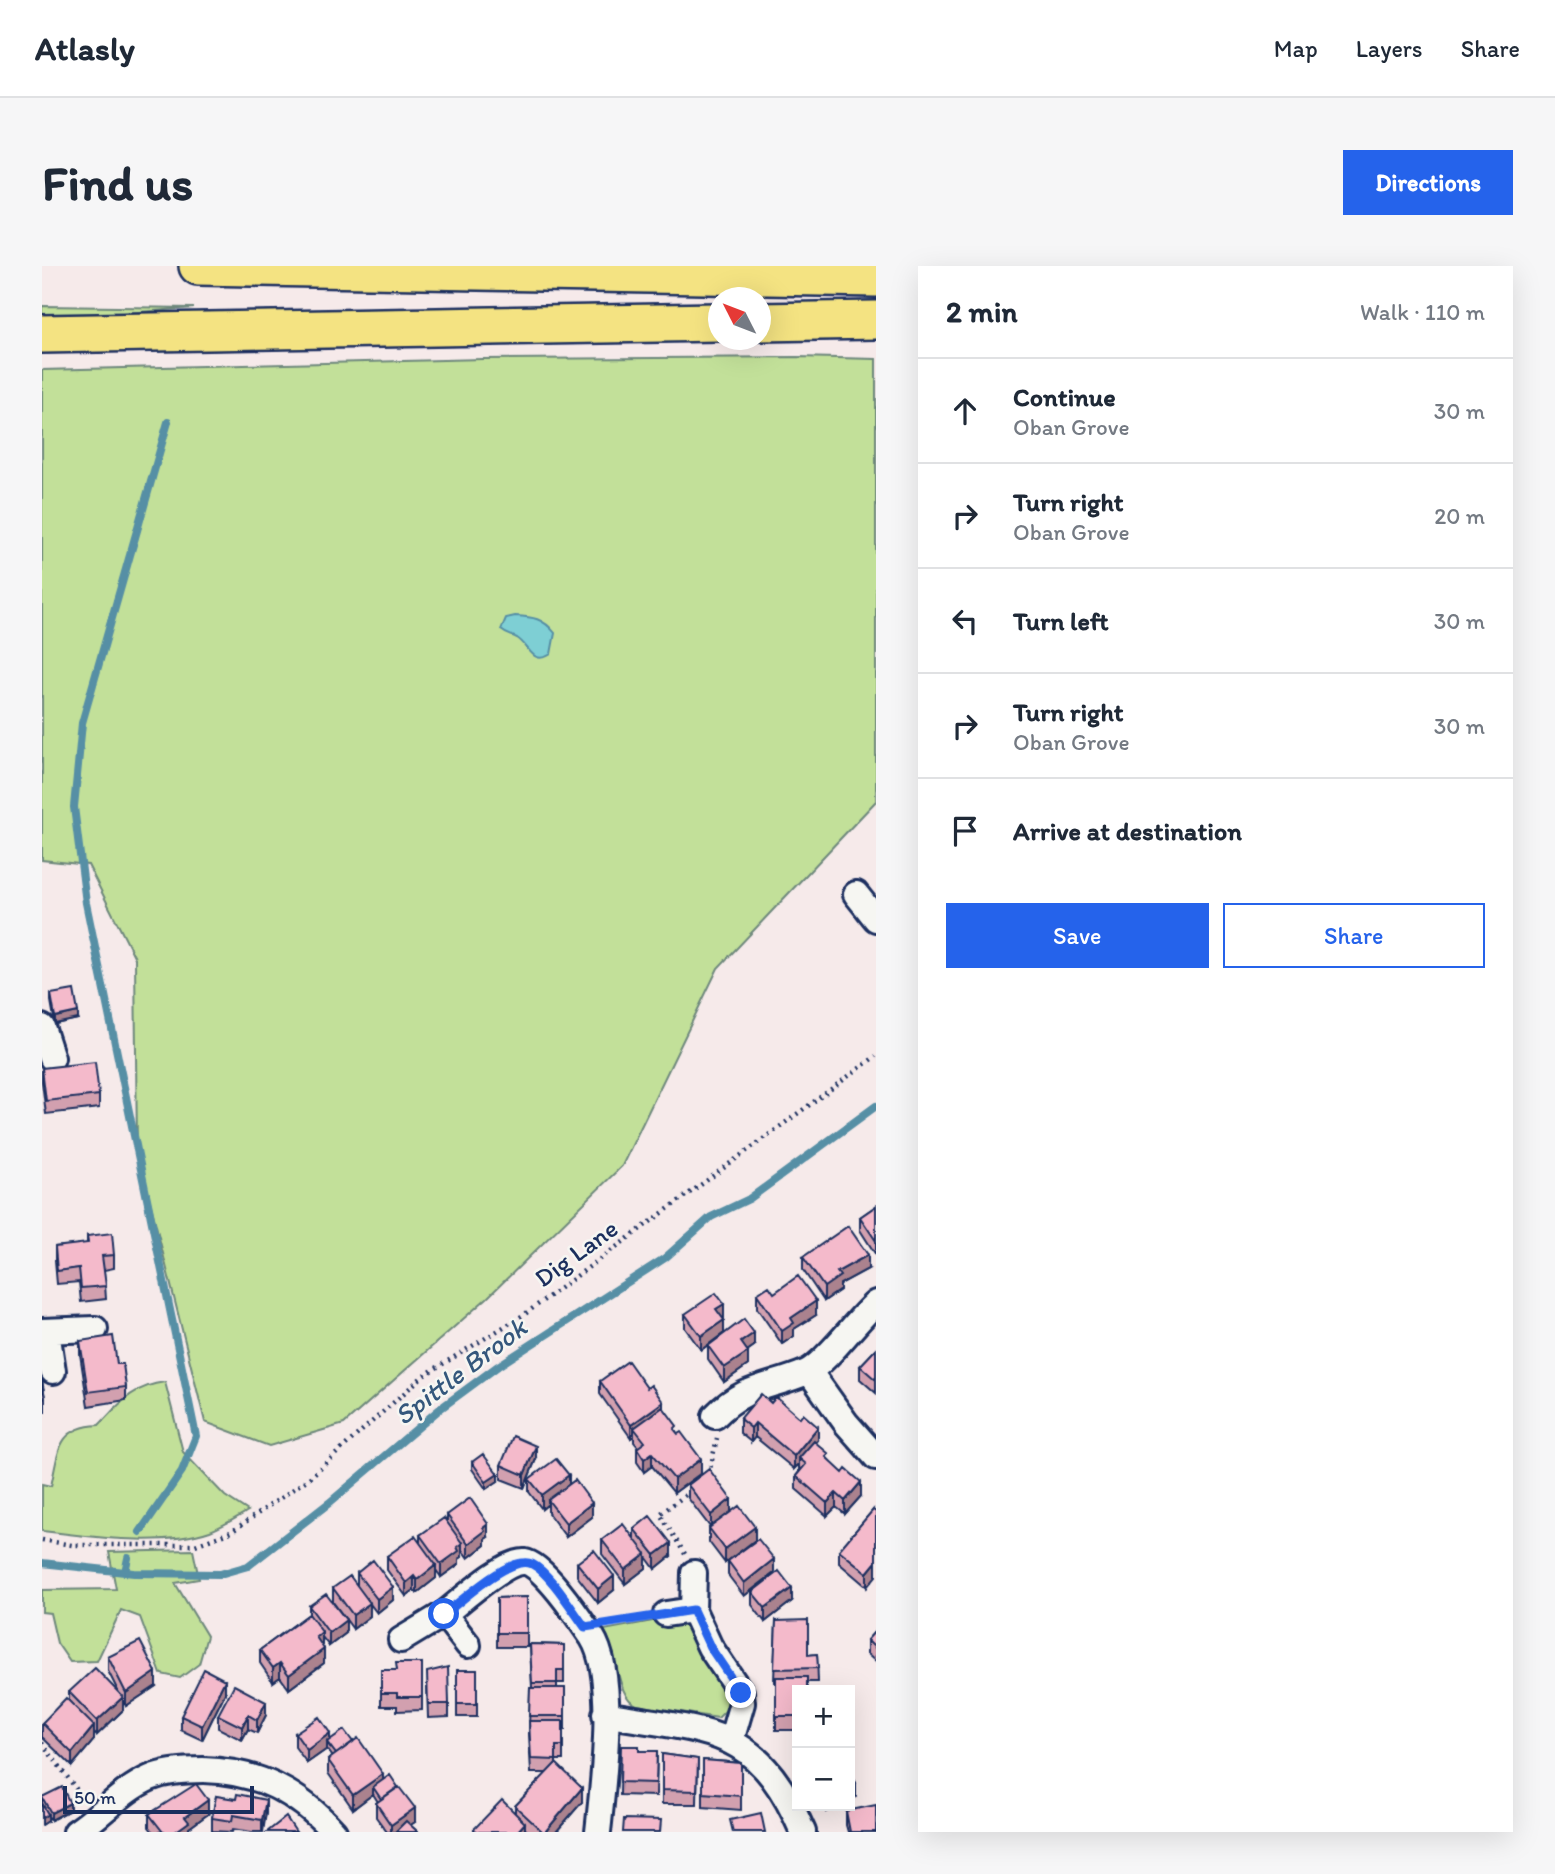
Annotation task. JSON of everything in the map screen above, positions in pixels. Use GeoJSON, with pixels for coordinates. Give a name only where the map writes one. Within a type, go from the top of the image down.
{"type":"FeatureCollection","features":[{"type":"Feature","properties":{"kind":"highway"},"geometry":{"type":"LineString","coordinates":[[198,266],[876,278]]}},
{"type":"Feature","properties":{"kind":"highway"},"geometry":{"type":"LineString","coordinates":[[771,322],[876,320]]}},
{"type":"Feature","properties":{"kind":"highway"},"geometry":{"type":"LineString","coordinates":[[42,334],[708,322]]}},
{"type":"Feature","properties":{"kind":"street"},"geometry":{"type":"LineString","coordinates":[[856,894],[876,919]]}},
{"type":"Feature","properties":{"kind":"street"},"geometry":{"type":"LineString","coordinates":[[42,1027],[51,1058]]}},
{"type":"Feature","properties":{"kind":"street"},"geometry":{"type":"LineString","coordinates":[[715,1416],[730,1401],[747,1391],[809,1371],[876,1303]]}},
{"type":"Feature","properties":{"kind":"street"},"geometry":{"type":"LineString","coordinates":[[53,1371],[45,1331],[95,1329]]}},
{"type":"Feature","properties":{"kind":"street"},"geometry":{"type":"LineString","coordinates":[[809,1371],[846,1423],[876,1457]]}},
{"type":"Feature","properties":{"kind":"street"},"geometry":{"type":"LineString","coordinates":[[401,1640],[444,1614],[508,1566],[525,1562],[540,1569],[585,1627],[603,1659],[605,1758],[598,1832]]}},
{"type":"Feature","properties":{"kind":"street"},"geometry":{"type":"LineString","coordinates":[[694,1573],[693,1610],[710,1647],[741,1693],[742,1703],[731,1741]]}},
{"type":"Feature","properties":{"kind":"street"},"geometry":{"type":"LineString","coordinates":[[666,1614],[693,1610]]}},
{"type":"Feature","properties":{"kind":"street"},"geometry":{"type":"LineString","coordinates":[[444,1614],[468,1645]]}},
{"type":"Feature","properties":{"kind":"street"},"geometry":{"type":"LineString","coordinates":[[605,1714],[700,1731],[731,1741],[755,1756],[770,1770],[782,1788],[803,1832]]}},
{"type":"Feature","properties":{"kind":"street"},"geometry":{"type":"LineString","coordinates":[[76,1832],[149,1778],[181,1770],[218,1770],[276,1784],[308,1805],[334,1832]]}},
{"type":"Feature","properties":{"kind":"path","name":"Dig Lane"},"geometry":{"type":"LineString","coordinates":[[42,1540],[72,1545],[151,1547],[195,1545],[231,1532],[308,1479],[423,1376],[526,1314],[876,1056]]}},
{"type":"Feature","properties":{"kind":"path"},"geometry":{"type":"LineString","coordinates":[[708,1479],[718,1443],[715,1416]]}},
{"type":"Feature","properties":{"kind":"path"},"geometry":{"type":"LineString","coordinates":[[694,1573],[660,1514],[698,1486]]}},
{"type":"Feature","properties":{"kind":"path"},"geometry":{"type":"LineString","coordinates":[[585,1627],[666,1614]]}},
{"type":"Feature","properties":{"kind":"path"},"geometry":{"type":"LineString","coordinates":[[42,1743],[97,1817]]}},
{"type":"Feature","properties":{"kind":"green space"},"geometry":{"type":"Polygon","coordinates":[[[42,306],[194,308],[42,319],[42,306]]]}},
{"type":"Feature","properties":{"kind":"green space"},"geometry":{"type":"Polygon","coordinates":[[[483,359],[876,359],[876,801],[718,968],[622,1166],[487,1298],[344,1424],[269,1446],[205,1422],[137,1149],[135,958],[88,865],[42,860],[42,370],[483,359]]]}},
{"type":"Feature","properties":{"kind":"green space"},"geometry":{"type":"Polygon","coordinates":[[[165,1382],[183,1452],[225,1496],[248,1511],[210,1531],[171,1539],[127,1539],[42,1531],[42,1484],[51,1486],[59,1452],[67,1436],[75,1430],[99,1425],[136,1392],[144,1387],[165,1382]]]}},
{"type":"Feature","properties":{"kind":"green space"},"geometry":{"type":"Polygon","coordinates":[[[193,1550],[199,1579],[175,1583],[207,1636],[199,1664],[180,1678],[161,1674],[140,1617],[121,1610],[97,1661],[70,1662],[57,1643],[50,1613],[42,1612],[42,1590],[116,1589],[109,1552],[193,1550]]]}},
{"type":"Feature","properties":{"kind":"green space"},"geometry":{"type":"Polygon","coordinates":[[[674,1617],[690,1625],[729,1693],[731,1705],[718,1718],[637,1705],[630,1701],[621,1684],[604,1630],[674,1617]]]}},
{"type":"Feature","properties":{"kind":"water"},"geometry":{"type":"Polygon","coordinates":[[[515,616],[537,619],[551,628],[555,633],[551,654],[540,658],[535,656],[521,641],[501,630],[506,618],[515,616]]]}},
{"type":"Feature","properties":{"kind":"building"},"geometry":{"type":"Polygon","coordinates":[[[74,990],[78,1012],[55,1017],[51,994],[74,990]]]}},
{"type":"Feature","properties":{"kind":"building"},"geometry":{"type":"Polygon","coordinates":[[[95,1062],[99,1095],[46,1101],[42,1068],[95,1062]]]}},
{"type":"Feature","properties":{"kind":"building"},"geometry":{"type":"Polygon","coordinates":[[[876,1206],[876,1241],[860,1217],[876,1206]]]}},
{"type":"Feature","properties":{"kind":"building"},"geometry":{"type":"Polygon","coordinates":[[[848,1226],[868,1255],[837,1272],[840,1276],[824,1287],[803,1257],[848,1226]]]}},
{"type":"Feature","properties":{"kind":"building"},"geometry":{"type":"Polygon","coordinates":[[[112,1233],[114,1255],[102,1256],[106,1286],[81,1288],[79,1268],[57,1271],[55,1247],[88,1243],[87,1236],[112,1233]]]}},
{"type":"Feature","properties":{"kind":"building"},"geometry":{"type":"Polygon","coordinates":[[[798,1276],[816,1301],[791,1318],[794,1323],[782,1331],[757,1294],[769,1286],[774,1293],[798,1276]]]}},
{"type":"Feature","properties":{"kind":"building"},"geometry":{"type":"Polygon","coordinates":[[[716,1293],[724,1304],[716,1309],[724,1320],[701,1336],[685,1314],[716,1293]]]}},
{"type":"Feature","properties":{"kind":"building"},"geometry":{"type":"Polygon","coordinates":[[[744,1319],[754,1333],[741,1342],[748,1352],[724,1368],[708,1346],[744,1319]]]}},
{"type":"Feature","properties":{"kind":"building"},"geometry":{"type":"Polygon","coordinates":[[[113,1336],[117,1364],[123,1364],[126,1387],[88,1392],[80,1341],[113,1336]]]}},
{"type":"Feature","properties":{"kind":"building"},"geometry":{"type":"Polygon","coordinates":[[[876,1349],[876,1380],[860,1366],[876,1349]]]}},
{"type":"Feature","properties":{"kind":"building"},"geometry":{"type":"Polygon","coordinates":[[[628,1361],[647,1388],[651,1385],[663,1402],[631,1425],[600,1381],[628,1361]]]}},
{"type":"Feature","properties":{"kind":"building"},"geometry":{"type":"Polygon","coordinates":[[[761,1394],[771,1403],[776,1397],[800,1418],[803,1414],[818,1427],[794,1456],[755,1423],[751,1428],[740,1419],[761,1394]]]}},
{"type":"Feature","properties":{"kind":"building"},"geometry":{"type":"Polygon","coordinates":[[[663,1407],[677,1426],[674,1429],[678,1434],[681,1432],[701,1459],[674,1479],[652,1453],[644,1459],[637,1448],[645,1442],[634,1428],[663,1407]]]}},
{"type":"Feature","properties":{"kind":"building"},"geometry":{"type":"Polygon","coordinates":[[[513,1436],[536,1446],[524,1475],[501,1465],[513,1436]]]}},
{"type":"Feature","properties":{"kind":"building"},"geometry":{"type":"Polygon","coordinates":[[[814,1441],[829,1454],[826,1457],[843,1473],[846,1469],[861,1482],[845,1501],[836,1493],[827,1503],[796,1476],[806,1464],[799,1458],[814,1441]]]}},
{"type":"Feature","properties":{"kind":"building"},"geometry":{"type":"Polygon","coordinates":[[[483,1454],[498,1474],[486,1482],[472,1462],[483,1454]]]}},
{"type":"Feature","properties":{"kind":"building"},"geometry":{"type":"Polygon","coordinates":[[[556,1459],[569,1475],[542,1495],[529,1479],[556,1459]]]}},
{"type":"Feature","properties":{"kind":"building"},"geometry":{"type":"Polygon","coordinates":[[[709,1469],[731,1499],[711,1515],[688,1485],[709,1469]]]}},
{"type":"Feature","properties":{"kind":"building"},"geometry":{"type":"Polygon","coordinates":[[[575,1480],[592,1503],[566,1523],[548,1500],[575,1480]]]}},
{"type":"Feature","properties":{"kind":"building"},"geometry":{"type":"Polygon","coordinates":[[[470,1498],[488,1524],[483,1528],[485,1531],[468,1544],[447,1515],[470,1498]]]}},
{"type":"Feature","properties":{"kind":"building"},"geometry":{"type":"Polygon","coordinates":[[[739,1506],[755,1527],[725,1549],[709,1528],[739,1506]]]}},
{"type":"Feature","properties":{"kind":"building"},"geometry":{"type":"Polygon","coordinates":[[[873,1510],[876,1512],[876,1562],[867,1573],[839,1550],[873,1510]]]}},
{"type":"Feature","properties":{"kind":"building"},"geometry":{"type":"Polygon","coordinates":[[[650,1516],[671,1543],[655,1555],[634,1529],[650,1516]]]}},
{"type":"Feature","properties":{"kind":"building"},"geometry":{"type":"Polygon","coordinates":[[[444,1518],[462,1543],[457,1547],[459,1551],[441,1564],[420,1535],[444,1518]]]}},
{"type":"Feature","properties":{"kind":"building"},"geometry":{"type":"Polygon","coordinates":[[[623,1524],[646,1554],[625,1570],[602,1540],[623,1524]]]}},
{"type":"Feature","properties":{"kind":"building"},"geometry":{"type":"Polygon","coordinates":[[[415,1536],[436,1565],[417,1580],[414,1576],[406,1583],[387,1556],[415,1536]]]}},
{"type":"Feature","properties":{"kind":"building"},"geometry":{"type":"Polygon","coordinates":[[[758,1539],[774,1559],[744,1583],[728,1561],[758,1539]]]}},
{"type":"Feature","properties":{"kind":"building"},"geometry":{"type":"Polygon","coordinates":[[[594,1550],[614,1576],[598,1589],[577,1563],[594,1550]]]}},
{"type":"Feature","properties":{"kind":"building"},"geometry":{"type":"Polygon","coordinates":[[[373,1560],[393,1587],[377,1599],[357,1573],[373,1560]]]}},
{"type":"Feature","properties":{"kind":"building"},"geometry":{"type":"Polygon","coordinates":[[[779,1571],[792,1588],[765,1608],[752,1592],[779,1571]]]}},
{"type":"Feature","properties":{"kind":"building"},"geometry":{"type":"Polygon","coordinates":[[[350,1576],[370,1603],[353,1615],[333,1588],[350,1576]]]}},
{"type":"Feature","properties":{"kind":"building"},"geometry":{"type":"Polygon","coordinates":[[[326,1594],[346,1620],[329,1633],[309,1606],[326,1594]]]}},
{"type":"Feature","properties":{"kind":"building"},"geometry":{"type":"Polygon","coordinates":[[[527,1597],[527,1633],[497,1633],[497,1598],[527,1597]]]}},
{"type":"Feature","properties":{"kind":"building"},"geometry":{"type":"Polygon","coordinates":[[[309,1614],[322,1632],[316,1637],[324,1649],[289,1675],[280,1663],[273,1668],[260,1650],[309,1614]]]}},
{"type":"Feature","properties":{"kind":"building"},"geometry":{"type":"Polygon","coordinates":[[[808,1620],[808,1655],[817,1654],[818,1668],[774,1669],[776,1621],[808,1620]]]}},
{"type":"Feature","properties":{"kind":"building"},"geometry":{"type":"Polygon","coordinates":[[[876,1630],[876,1649],[867,1640],[876,1630]]]}},
{"type":"Feature","properties":{"kind":"building"},"geometry":{"type":"Polygon","coordinates":[[[140,1641],[156,1672],[126,1693],[108,1657],[140,1641]]]}},
{"type":"Feature","properties":{"kind":"building"},"geometry":{"type":"Polygon","coordinates":[[[530,1644],[564,1645],[564,1670],[557,1670],[557,1683],[532,1683],[530,1644]]]}},
{"type":"Feature","properties":{"kind":"building"},"geometry":{"type":"Polygon","coordinates":[[[396,1663],[422,1663],[422,1697],[397,1697],[397,1693],[381,1693],[381,1670],[397,1670],[396,1663]]]}},
{"type":"Feature","properties":{"kind":"building"},"geometry":{"type":"Polygon","coordinates":[[[448,1667],[449,1704],[428,1704],[427,1672],[448,1667]]]}},
{"type":"Feature","properties":{"kind":"building"},"geometry":{"type":"Polygon","coordinates":[[[95,1668],[123,1697],[97,1721],[69,1692],[95,1668]]]}},
{"type":"Feature","properties":{"kind":"building"},"geometry":{"type":"Polygon","coordinates":[[[204,1669],[225,1680],[202,1726],[181,1716],[204,1669]]]}},
{"type":"Feature","properties":{"kind":"building"},"geometry":{"type":"Polygon","coordinates":[[[457,1670],[477,1670],[477,1704],[457,1704],[457,1670]]]}},
{"type":"Feature","properties":{"kind":"building"},"geometry":{"type":"Polygon","coordinates":[[[776,1677],[807,1677],[807,1685],[792,1685],[792,1716],[776,1716],[776,1677]]]}},
{"type":"Feature","properties":{"kind":"building"},"geometry":{"type":"Polygon","coordinates":[[[234,1685],[266,1702],[257,1720],[248,1715],[242,1727],[218,1715],[234,1685]]]}},
{"type":"Feature","properties":{"kind":"building"},"geometry":{"type":"Polygon","coordinates":[[[530,1688],[565,1688],[565,1716],[529,1716],[530,1688]]]}},
{"type":"Feature","properties":{"kind":"building"},"geometry":{"type":"Polygon","coordinates":[[[66,1698],[94,1726],[72,1753],[42,1723],[66,1698]]]}},
{"type":"Feature","properties":{"kind":"building"},"geometry":{"type":"Polygon","coordinates":[[[319,1717],[330,1733],[307,1750],[295,1733],[319,1717]]]}},
{"type":"Feature","properties":{"kind":"building"},"geometry":{"type":"Polygon","coordinates":[[[529,1721],[563,1721],[563,1746],[556,1746],[556,1760],[531,1759],[529,1721]]]}},
{"type":"Feature","properties":{"kind":"building"},"geometry":{"type":"Polygon","coordinates":[[[344,1730],[353,1742],[336,1754],[327,1742],[344,1730]]]}},
{"type":"Feature","properties":{"kind":"building"},"geometry":{"type":"Polygon","coordinates":[[[358,1738],[383,1774],[353,1795],[328,1760],[358,1738]]]}},
{"type":"Feature","properties":{"kind":"building"},"geometry":{"type":"Polygon","coordinates":[[[621,1746],[639,1746],[639,1751],[657,1751],[656,1783],[620,1782],[621,1746]]]}},
{"type":"Feature","properties":{"kind":"building"},"geometry":{"type":"Polygon","coordinates":[[[662,1754],[698,1759],[697,1791],[662,1790],[662,1754]]]}},
{"type":"Feature","properties":{"kind":"building"},"geometry":{"type":"Polygon","coordinates":[[[703,1760],[741,1763],[741,1796],[703,1793],[703,1760]]]}},
{"type":"Feature","properties":{"kind":"building"},"geometry":{"type":"Polygon","coordinates":[[[556,1763],[582,1788],[543,1832],[515,1806],[556,1763]]]}},
{"type":"Feature","properties":{"kind":"building"},"geometry":{"type":"Polygon","coordinates":[[[390,1775],[398,1787],[381,1799],[373,1787],[390,1775]]]}},
{"type":"Feature","properties":{"kind":"building"},"geometry":{"type":"Polygon","coordinates":[[[196,1784],[208,1800],[185,1817],[189,1822],[175,1832],[163,1832],[149,1814],[196,1784]]]}},
{"type":"Feature","properties":{"kind":"building"},"geometry":{"type":"Polygon","coordinates":[[[62,1787],[70,1803],[51,1813],[42,1797],[62,1787]]]}},
{"type":"Feature","properties":{"kind":"building"},"geometry":{"type":"Polygon","coordinates":[[[399,1787],[415,1808],[391,1825],[376,1803],[399,1787]]]}},
{"type":"Feature","properties":{"kind":"building"},"geometry":{"type":"Polygon","coordinates":[[[237,1794],[266,1800],[262,1820],[233,1815],[232,1821],[212,1818],[216,1796],[236,1799],[237,1794]]]}},
{"type":"Feature","properties":{"kind":"building"},"geometry":{"type":"Polygon","coordinates":[[[502,1800],[525,1823],[517,1832],[476,1832],[474,1829],[502,1800]]]}},
{"type":"Feature","properties":{"kind":"building"},"geometry":{"type":"Polygon","coordinates":[[[42,1804],[48,1814],[42,1818],[42,1804]]]}},
{"type":"Feature","properties":{"kind":"building"},"geometry":{"type":"Polygon","coordinates":[[[876,1805],[876,1832],[850,1832],[846,1811],[876,1805]]]}},
{"type":"Feature","properties":{"kind":"building"},"geometry":{"type":"Polygon","coordinates":[[[761,1813],[765,1832],[733,1832],[730,1820],[761,1813]]]}},
{"type":"Feature","properties":{"kind":"building"},"geometry":{"type":"Polygon","coordinates":[[[286,1817],[296,1832],[267,1832],[286,1817]]]}},
{"type":"Feature","properties":{"kind":"building"},"geometry":{"type":"Polygon","coordinates":[[[624,1819],[661,1820],[660,1832],[623,1832],[624,1819]]]}},
{"type":"Feature","properties":{"kind":"building"},"geometry":{"type":"Polygon","coordinates":[[[406,1821],[418,1832],[395,1832],[406,1821]]]}},
{"type":"Feature","properties":{"kind":"waterway"},"geometry":{"type":"LineString","coordinates":[[140,1532],[182,1471],[196,1436],[86,903],[74,807],[82,723],[168,422]]}},
{"type":"Feature","properties":{"kind":"waterway","name":"Spittle Brook"},"geometry":{"type":"LineString","coordinates":[[42,1563],[134,1573],[220,1574],[248,1566],[329,1503],[441,1408],[498,1366],[665,1258],[711,1217],[749,1199],[876,1106]]}},
{"type":"Feature","properties":{"kind":"waterway"},"geometry":{"type":"LineString","coordinates":[[125,1572],[128,1558]]}},
{"type":"Feature","properties":{"kind":"route"},"geometry":{"type":"LineString","coordinates":[[444,1614],[508,1566],[525,1562],[540,1569],[585,1627],[693,1610],[710,1647],[741,1693]]}}]}
